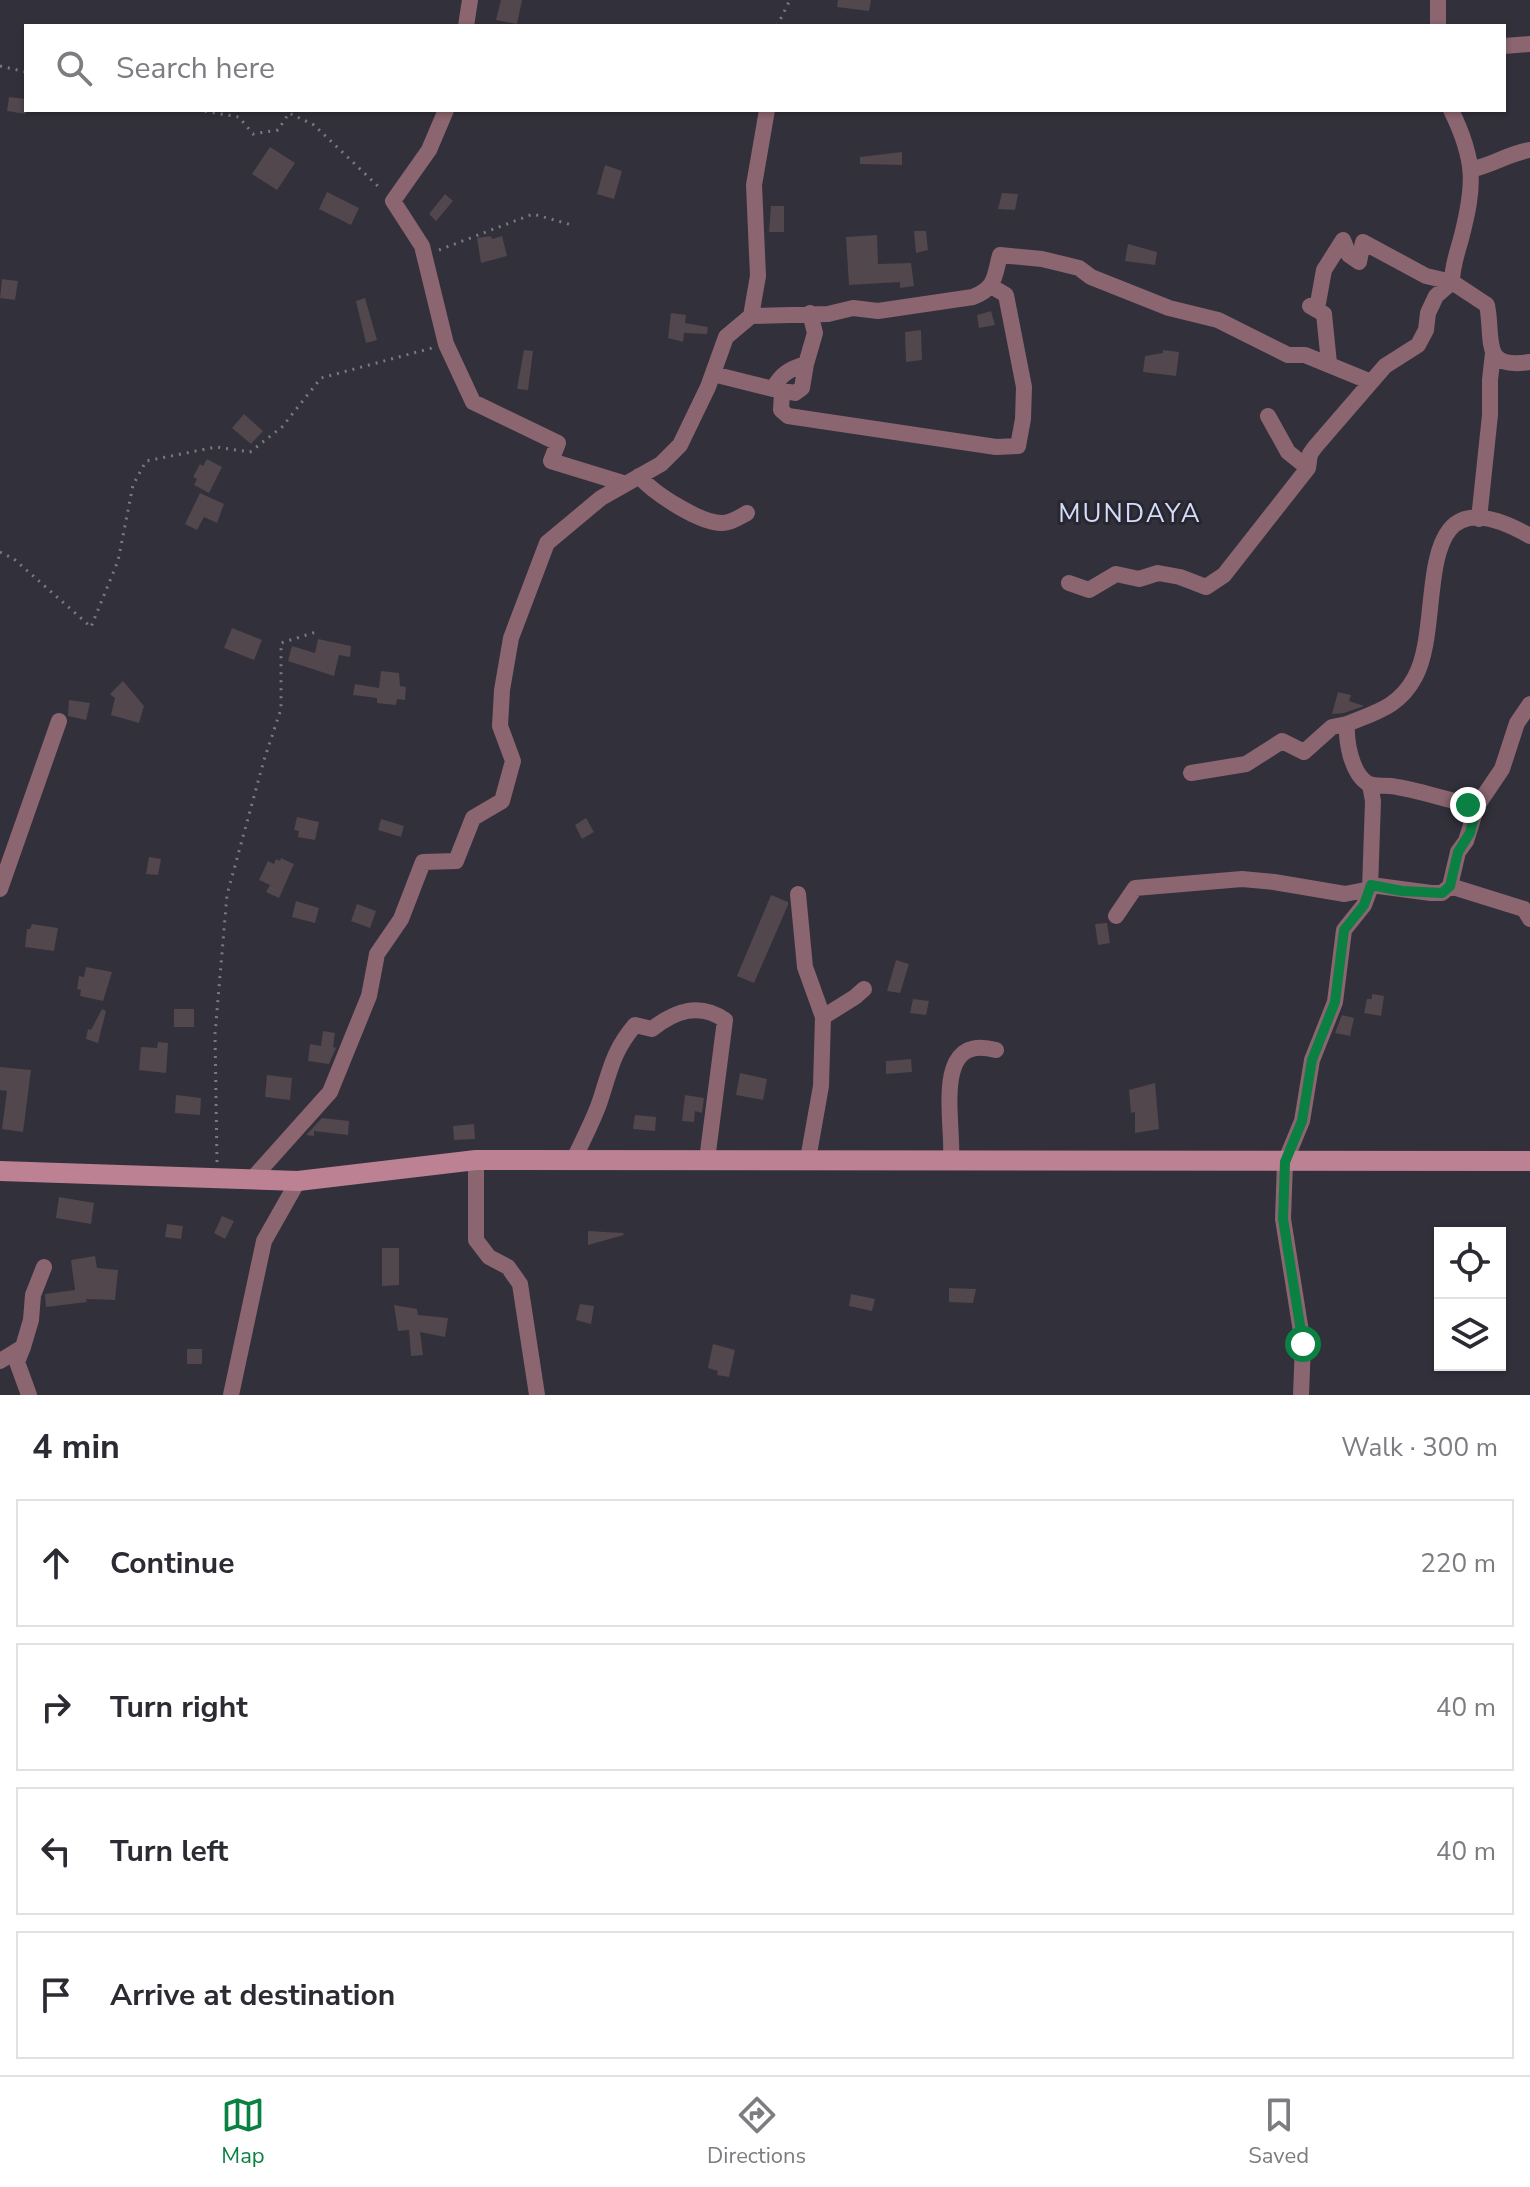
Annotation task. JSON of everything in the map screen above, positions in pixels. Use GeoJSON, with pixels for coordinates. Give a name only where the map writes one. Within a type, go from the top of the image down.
{"type":"FeatureCollection","features":[{"type":"Feature","properties":{"kind":"main road"},"geometry":{"type":"LineString","coordinates":[[0,1171],[298,1181],[476,1160],[1530,1161]]}},
{"type":"Feature","properties":{"kind":"street"},"geometry":{"type":"LineString","coordinates":[[466,24],[470,0]]}},
{"type":"Feature","properties":{"kind":"street"},"geometry":{"type":"LineString","coordinates":[[1438,0],[1438,24]]}},
{"type":"Feature","properties":{"kind":"street"},"geometry":{"type":"LineString","coordinates":[[1506,46],[1530,44]]}},
{"type":"Feature","properties":{"kind":"street"},"geometry":{"type":"LineString","coordinates":[[445,112],[429,150],[393,201],[422,246],[446,344],[473,402],[558,443],[551,461],[633,480],[668,503],[708,520],[724,524],[747,513]]}},
{"type":"Feature","properties":{"kind":"street"},"geometry":{"type":"LineString","coordinates":[[751,316],[758,276],[754,185],[767,112]]}},
{"type":"Feature","properties":{"kind":"street"},"geometry":{"type":"LineString","coordinates":[[1069,583],[1089,590],[1116,574],[1139,579],[1158,573],[1206,587],[1234,565],[1308,468],[1310,454],[1315,447],[1385,366],[1418,345],[1436,296],[1452,282],[1469,203],[1473,169],[1466,143],[1452,112]]}},
{"type":"Feature","properties":{"kind":"street"},"geometry":{"type":"LineString","coordinates":[[1473,169],[1530,150]]}},
{"type":"Feature","properties":{"kind":"street"},"geometry":{"type":"LineString","coordinates":[[1329,363],[1324,314],[1310,306],[1318,303],[1324,270],[1343,240],[1349,255],[1359,262],[1363,242],[1426,276],[1452,282],[1487,305],[1493,353],[1479,519]]}},
{"type":"Feature","properties":{"kind":"street"},"geometry":{"type":"LineString","coordinates":[[253,1178],[330,1092],[369,996],[377,954],[401,919],[423,862],[456,861],[473,818],[502,801],[513,761],[500,726],[502,690],[511,638],[547,543],[601,498],[661,464],[680,445],[713,374],[726,337],[751,316],[840,313],[853,308],[878,311],[973,297],[986,292],[991,286],[1000,255],[1042,259],[1079,268],[1091,277],[1169,308],[1218,320],[1288,355],[1305,355],[1371,382]]}},
{"type":"Feature","properties":{"kind":"street"},"geometry":{"type":"LineString","coordinates":[[810,313],[815,333],[806,364],[781,375],[777,391],[781,410],[788,416],[996,447],[1018,446],[1024,387],[1006,295],[991,286]]}},
{"type":"Feature","properties":{"kind":"street"},"geometry":{"type":"LineString","coordinates":[[1493,353],[1502,363],[1509,365],[1530,362]]}},
{"type":"Feature","properties":{"kind":"street"},"geometry":{"type":"LineString","coordinates":[[713,374],[777,391]]}},
{"type":"Feature","properties":{"kind":"street"},"geometry":{"type":"LineString","coordinates":[[1268,416],[1288,452],[1308,468]]}},
{"type":"Feature","properties":{"kind":"street"},"geometry":{"type":"LineString","coordinates":[[1191,773],[1246,764],[1282,741],[1304,752],[1332,727],[1385,710],[1417,675],[1426,648],[1431,585],[1439,549],[1450,528],[1456,523],[1479,519],[1508,525],[1530,536]]}},
{"type":"Feature","properties":{"kind":"street"},"geometry":{"type":"LineString","coordinates":[[1116,916],[1135,888],[1242,879],[1345,894],[1370,887],[1442,893],[1450,886],[1458,852],[1470,833],[1477,806],[1502,769],[1517,723],[1530,704]]}},
{"type":"Feature","properties":{"kind":"street"},"geometry":{"type":"LineString","coordinates":[[0,889],[59,721]]}},
{"type":"Feature","properties":{"kind":"street"},"geometry":{"type":"LineString","coordinates":[[1347,724],[1346,737],[1352,759],[1362,778],[1370,785],[1402,788],[1444,801],[1477,806]]}},
{"type":"Feature","properties":{"kind":"street"},"geometry":{"type":"LineString","coordinates":[[1301,1395],[1303,1344],[1283,1219],[1285,1162],[1302,1121],[1312,1060],[1335,1002],[1344,930],[1364,905],[1370,887],[1373,801],[1370,785]]}},
{"type":"Feature","properties":{"kind":"street"},"geometry":{"type":"LineString","coordinates":[[1450,886],[1524,909],[1530,919]]}},
{"type":"Feature","properties":{"kind":"street"},"geometry":{"type":"LineString","coordinates":[[798,894],[805,967],[823,1017],[821,1086],[808,1159]]}},
{"type":"Feature","properties":{"kind":"street"},"geometry":{"type":"LineString","coordinates":[[823,1017],[864,989]]}},
{"type":"Feature","properties":{"kind":"street"},"geometry":{"type":"LineString","coordinates":[[573,1161],[598,1105],[615,1052],[624,1038],[635,1025],[652,1029],[680,1012],[696,1009],[715,1013],[725,1020],[707,1160]]}},
{"type":"Feature","properties":{"kind":"street"},"geometry":{"type":"LineString","coordinates":[[951,1159],[952,1067],[963,1051],[980,1045],[996,1050]]}},
{"type":"Feature","properties":{"kind":"street"},"geometry":{"type":"LineString","coordinates":[[476,1160],[476,1240],[489,1257],[508,1267],[520,1284],[537,1395]]}},
{"type":"Feature","properties":{"kind":"street"},"geometry":{"type":"LineString","coordinates":[[231,1395],[264,1241],[298,1181]]}},
{"type":"Feature","properties":{"kind":"street"},"geometry":{"type":"LineString","coordinates":[[29,1395],[17,1362],[31,1320],[33,1295],[44,1267]]}},
{"type":"Feature","properties":{"kind":"street"},"geometry":{"type":"LineString","coordinates":[[0,1361],[23,1347]]}},
{"type":"Feature","properties":{"kind":"path"},"geometry":{"type":"LineString","coordinates":[[778,24],[790,0]]}},
{"type":"Feature","properties":{"kind":"path"},"geometry":{"type":"LineString","coordinates":[[0,66],[24,72]]}},
{"type":"Feature","properties":{"kind":"path"},"geometry":{"type":"LineString","coordinates":[[209,112],[239,117],[253,134],[278,130],[289,113],[314,125],[393,201]]}},
{"type":"Feature","properties":{"kind":"path"},"geometry":{"type":"LineString","coordinates":[[424,255],[533,214],[572,225]]}},
{"type":"Feature","properties":{"kind":"path"},"geometry":{"type":"LineString","coordinates":[[0,552],[14,559],[91,627],[118,561],[133,485],[146,461],[216,447],[250,452],[282,427],[321,378],[371,367],[446,344]]}},
{"type":"Feature","properties":{"kind":"path"},"geometry":{"type":"LineString","coordinates":[[217,1178],[215,1034],[227,895],[281,709],[281,643],[319,631]]}},
{"type":"Feature","properties":{"kind":"building"},"geometry":{"type":"Polygon","coordinates":[[[501,0],[522,0],[517,24],[496,20],[501,0]]]}},
{"type":"Feature","properties":{"kind":"building"},"geometry":{"type":"Polygon","coordinates":[[[838,0],[871,0],[869,11],[837,7],[838,0]]]}},
{"type":"Feature","properties":{"kind":"building"},"geometry":{"type":"Polygon","coordinates":[[[9,97],[24,99],[26,114],[7,111],[9,97]]]}},
{"type":"Feature","properties":{"kind":"building"},"geometry":{"type":"Polygon","coordinates":[[[270,147],[295,163],[277,190],[252,174],[270,147]]]}},
{"type":"Feature","properties":{"kind":"building"},"geometry":{"type":"Polygon","coordinates":[[[902,152],[902,165],[860,164],[860,157],[902,152]]]}},
{"type":"Feature","properties":{"kind":"building"},"geometry":{"type":"Polygon","coordinates":[[[605,165],[622,171],[614,199],[597,194],[605,165]]]}},
{"type":"Feature","properties":{"kind":"building"},"geometry":{"type":"Polygon","coordinates":[[[327,192],[359,208],[351,225],[319,209],[327,192]]]}},
{"type":"Feature","properties":{"kind":"building"},"geometry":{"type":"Polygon","coordinates":[[[1002,193],[1018,194],[1015,210],[998,209],[1002,193]]]}},
{"type":"Feature","properties":{"kind":"building"},"geometry":{"type":"Polygon","coordinates":[[[445,194],[453,201],[436,221],[429,214],[445,194]]]}},
{"type":"Feature","properties":{"kind":"building"},"geometry":{"type":"Polygon","coordinates":[[[771,206],[784,206],[784,232],[769,232],[771,206]]]}},
{"type":"Feature","properties":{"kind":"building"},"geometry":{"type":"Polygon","coordinates":[[[914,231],[926,231],[928,250],[916,253],[914,231]]]}},
{"type":"Feature","properties":{"kind":"building"},"geometry":{"type":"Polygon","coordinates":[[[877,235],[878,264],[911,263],[914,286],[900,288],[900,282],[849,285],[846,237],[877,235]]]}},
{"type":"Feature","properties":{"kind":"building"},"geometry":{"type":"Polygon","coordinates":[[[491,236],[492,239],[502,236],[507,256],[481,263],[477,238],[491,236]]]}},
{"type":"Feature","properties":{"kind":"building"},"geometry":{"type":"Polygon","coordinates":[[[1128,244],[1157,252],[1155,265],[1125,261],[1128,244]]]}},
{"type":"Feature","properties":{"kind":"building"},"geometry":{"type":"Polygon","coordinates":[[[2,279],[18,281],[15,300],[0,298],[2,279]]]}},
{"type":"Feature","properties":{"kind":"building"},"geometry":{"type":"Polygon","coordinates":[[[365,298],[377,340],[366,343],[356,301],[365,298]]]}},
{"type":"Feature","properties":{"kind":"building"},"geometry":{"type":"Polygon","coordinates":[[[991,311],[995,325],[979,328],[977,315],[991,311]]]}},
{"type":"Feature","properties":{"kind":"building"},"geometry":{"type":"Polygon","coordinates":[[[671,313],[686,315],[685,323],[708,327],[707,334],[684,333],[683,342],[668,338],[671,313]]]}},
{"type":"Feature","properties":{"kind":"building"},"geometry":{"type":"Polygon","coordinates":[[[921,330],[922,360],[906,362],[905,332],[921,330]]]}},
{"type":"Feature","properties":{"kind":"building"},"geometry":{"type":"Polygon","coordinates":[[[524,350],[533,351],[528,390],[517,389],[524,350]]]}},
{"type":"Feature","properties":{"kind":"building"},"geometry":{"type":"Polygon","coordinates":[[[1163,350],[1179,352],[1176,376],[1143,372],[1145,356],[1163,353],[1163,350]]]}},
{"type":"Feature","properties":{"kind":"building"},"geometry":{"type":"Polygon","coordinates":[[[244,414],[263,431],[251,444],[232,428],[244,414]]]}},
{"type":"Feature","properties":{"kind":"building"},"geometry":{"type":"Polygon","coordinates":[[[207,459],[222,467],[209,493],[194,485],[197,479],[193,477],[200,464],[203,466],[207,459]]]}},
{"type":"Feature","properties":{"kind":"building"},"geometry":{"type":"Polygon","coordinates":[[[200,493],[224,504],[217,523],[204,517],[197,530],[185,524],[200,493]]]}},
{"type":"Feature","properties":{"kind":"building"},"geometry":{"type":"Polygon","coordinates":[[[232,628],[262,640],[254,660],[224,648],[232,628]]]}},
{"type":"Feature","properties":{"kind":"building"},"geometry":{"type":"Polygon","coordinates":[[[318,639],[351,646],[350,657],[339,655],[334,676],[288,661],[292,646],[315,653],[318,639]]]}},
{"type":"Feature","properties":{"kind":"building"},"geometry":{"type":"Polygon","coordinates":[[[381,671],[399,673],[400,686],[406,687],[405,700],[397,699],[396,705],[377,703],[377,698],[353,695],[355,684],[379,688],[381,671]]]}},
{"type":"Feature","properties":{"kind":"building"},"geometry":{"type":"Polygon","coordinates":[[[123,681],[144,706],[139,723],[111,715],[115,698],[110,694],[123,681]]]}},
{"type":"Feature","properties":{"kind":"building"},"geometry":{"type":"Polygon","coordinates":[[[1338,692],[1351,695],[1349,701],[1364,706],[1332,714],[1338,692]]]}},
{"type":"Feature","properties":{"kind":"building"},"geometry":{"type":"Polygon","coordinates":[[[69,700],[90,703],[86,720],[68,716],[69,700]]]}},
{"type":"Feature","properties":{"kind":"building"},"geometry":{"type":"Polygon","coordinates":[[[297,817],[319,822],[315,840],[298,837],[299,831],[294,830],[297,817]]]}},
{"type":"Feature","properties":{"kind":"building"},"geometry":{"type":"Polygon","coordinates":[[[586,818],[594,832],[582,839],[575,825],[586,818]]]}},
{"type":"Feature","properties":{"kind":"building"},"geometry":{"type":"Polygon","coordinates":[[[381,819],[404,826],[401,837],[378,830],[381,819]]]}},
{"type":"Feature","properties":{"kind":"building"},"geometry":{"type":"Polygon","coordinates":[[[149,857],[161,859],[158,875],[146,874],[149,857]]]}},
{"type":"Feature","properties":{"kind":"building"},"geometry":{"type":"Polygon","coordinates":[[[281,858],[294,864],[279,898],[266,892],[270,885],[259,880],[268,861],[274,864],[276,859],[280,861],[281,858]]]}},
{"type":"Feature","properties":{"kind":"building"},"geometry":{"type":"Polygon","coordinates":[[[771,895],[788,902],[788,905],[754,983],[737,976],[771,895]]]}},
{"type":"Feature","properties":{"kind":"building"},"geometry":{"type":"Polygon","coordinates":[[[296,901],[319,908],[315,923],[292,917],[296,901]]]}},
{"type":"Feature","properties":{"kind":"building"},"geometry":{"type":"Polygon","coordinates":[[[357,904],[376,911],[370,928],[351,921],[357,904]]]}},
{"type":"Feature","properties":{"kind":"building"},"geometry":{"type":"Polygon","coordinates":[[[1107,923],[1110,943],[1098,945],[1095,924],[1107,923]]]}},
{"type":"Feature","properties":{"kind":"building"},"geometry":{"type":"Polygon","coordinates":[[[32,924],[58,928],[54,951],[25,947],[27,929],[32,924]]]}},
{"type":"Feature","properties":{"kind":"building"},"geometry":{"type":"Polygon","coordinates":[[[896,960],[909,964],[900,993],[887,991],[896,960]]]}},
{"type":"Feature","properties":{"kind":"building"},"geometry":{"type":"Polygon","coordinates":[[[86,967],[112,972],[103,1001],[80,996],[81,990],[77,989],[79,976],[84,977],[86,967]]]}},
{"type":"Feature","properties":{"kind":"building"},"geometry":{"type":"Polygon","coordinates":[[[1372,994],[1384,996],[1381,1016],[1364,1013],[1367,999],[1372,999],[1372,994]]]}},
{"type":"Feature","properties":{"kind":"building"},"geometry":{"type":"Polygon","coordinates":[[[913,999],[929,1001],[926,1015],[910,1013],[913,999]]]}},
{"type":"Feature","properties":{"kind":"building"},"geometry":{"type":"Polygon","coordinates":[[[102,1009],[106,1011],[98,1043],[86,1039],[88,1029],[91,1030],[102,1009]]]}},
{"type":"Feature","properties":{"kind":"building"},"geometry":{"type":"Polygon","coordinates":[[[174,1009],[194,1009],[194,1027],[174,1027],[174,1009]]]}},
{"type":"Feature","properties":{"kind":"building"},"geometry":{"type":"Polygon","coordinates":[[[1342,1015],[1354,1018],[1350,1036],[1335,1033],[1342,1015]]]}},
{"type":"Feature","properties":{"kind":"building"},"geometry":{"type":"Polygon","coordinates":[[[323,1031],[335,1033],[333,1047],[336,1048],[329,1064],[308,1061],[310,1044],[321,1046],[323,1031]]]}},
{"type":"Feature","properties":{"kind":"building"},"geometry":{"type":"Polygon","coordinates":[[[158,1042],[168,1043],[166,1073],[139,1070],[141,1047],[157,1048],[158,1042]]]}},
{"type":"Feature","properties":{"kind":"building"},"geometry":{"type":"Polygon","coordinates":[[[911,1059],[912,1072],[886,1074],[886,1061],[911,1059]]]}},
{"type":"Feature","properties":{"kind":"building"},"geometry":{"type":"Polygon","coordinates":[[[0,1067],[31,1070],[23,1132],[2,1129],[7,1091],[0,1090],[0,1067]]]}},
{"type":"Feature","properties":{"kind":"building"},"geometry":{"type":"Polygon","coordinates":[[[740,1073],[767,1079],[763,1100],[736,1095],[740,1073]]]}},
{"type":"Feature","properties":{"kind":"building"},"geometry":{"type":"Polygon","coordinates":[[[267,1075],[292,1078],[290,1100],[265,1097],[267,1075]]]}},
{"type":"Feature","properties":{"kind":"building"},"geometry":{"type":"Polygon","coordinates":[[[1155,1083],[1159,1129],[1135,1133],[1135,1112],[1131,1113],[1129,1090],[1155,1083]]]}},
{"type":"Feature","properties":{"kind":"building"},"geometry":{"type":"Polygon","coordinates":[[[176,1095],[201,1098],[200,1115],[175,1113],[176,1095]]]}},
{"type":"Feature","properties":{"kind":"building"},"geometry":{"type":"Polygon","coordinates":[[[685,1095],[704,1098],[702,1113],[695,1111],[694,1122],[682,1121],[685,1095]]]}},
{"type":"Feature","properties":{"kind":"building"},"geometry":{"type":"Polygon","coordinates":[[[635,1115],[656,1117],[655,1131],[633,1129],[635,1115]]]}},
{"type":"Feature","properties":{"kind":"building"},"geometry":{"type":"Polygon","coordinates":[[[322,1118],[349,1121],[348,1135],[314,1131],[314,1136],[306,1135],[322,1118]]]}},
{"type":"Feature","properties":{"kind":"building"},"geometry":{"type":"Polygon","coordinates":[[[474,1124],[475,1139],[454,1140],[453,1126],[474,1124]]]}},
{"type":"Feature","properties":{"kind":"building"},"geometry":{"type":"Polygon","coordinates":[[[59,1197],[94,1203],[91,1224],[56,1218],[59,1197]]]}},
{"type":"Feature","properties":{"kind":"building"},"geometry":{"type":"Polygon","coordinates":[[[222,1216],[234,1221],[225,1239],[214,1233],[222,1216]]]}},
{"type":"Feature","properties":{"kind":"building"},"geometry":{"type":"Polygon","coordinates":[[[167,1224],[183,1226],[181,1239],[165,1237],[167,1224]]]}},
{"type":"Feature","properties":{"kind":"building"},"geometry":{"type":"Polygon","coordinates":[[[588,1231],[623,1233],[624,1235],[588,1245],[588,1231]]]}},
{"type":"Feature","properties":{"kind":"building"},"geometry":{"type":"Polygon","coordinates":[[[382,1248],[399,1248],[399,1285],[382,1286],[382,1248]]]}},
{"type":"Feature","properties":{"kind":"building"},"geometry":{"type":"Polygon","coordinates":[[[95,1256],[97,1268],[118,1270],[115,1300],[86,1299],[87,1302],[46,1307],[45,1294],[75,1290],[71,1260],[95,1256]]]}},
{"type":"Feature","properties":{"kind":"building"},"geometry":{"type":"Polygon","coordinates":[[[949,1288],[976,1289],[973,1303],[949,1302],[949,1288]]]}},
{"type":"Feature","properties":{"kind":"building"},"geometry":{"type":"Polygon","coordinates":[[[851,1294],[875,1299],[872,1311],[849,1306],[851,1294]]]}},
{"type":"Feature","properties":{"kind":"building"},"geometry":{"type":"Polygon","coordinates":[[[580,1304],[594,1306],[591,1324],[576,1320],[580,1304]]]}},
{"type":"Feature","properties":{"kind":"building"},"geometry":{"type":"Polygon","coordinates":[[[394,1305],[417,1309],[418,1315],[448,1318],[445,1337],[420,1332],[423,1355],[411,1356],[409,1330],[398,1331],[394,1305]]]}},
{"type":"Feature","properties":{"kind":"building"},"geometry":{"type":"Polygon","coordinates":[[[713,1344],[735,1350],[729,1377],[717,1375],[718,1371],[708,1368],[713,1344]]]}},
{"type":"Feature","properties":{"kind":"building"},"geometry":{"type":"Polygon","coordinates":[[[187,1349],[202,1349],[202,1364],[187,1364],[187,1349]]]}},
{"type":"Feature","properties":{"kind":"district","name":"MUNDAYA"},"geometry":{"type":"Point","coordinates":[1130,513]}},
{"type":"Feature","properties":{"kind":"route"},"geometry":{"type":"LineString","coordinates":[[1303,1344],[1286,1251],[1283,1219],[1285,1162],[1302,1121],[1312,1060],[1335,1002],[1344,930],[1364,905],[1371,885],[1431,893],[1442,893],[1450,886],[1458,852],[1470,833],[1477,806],[1468,805]]}}]}
